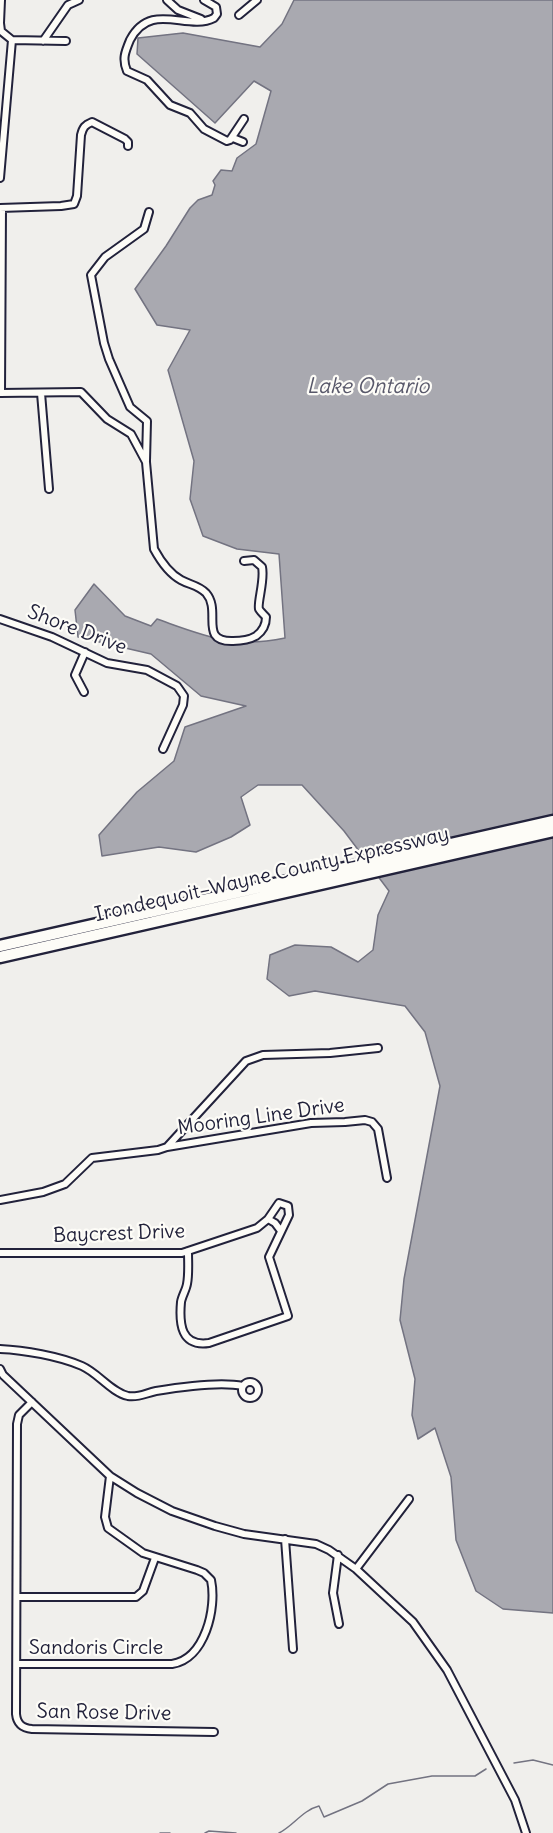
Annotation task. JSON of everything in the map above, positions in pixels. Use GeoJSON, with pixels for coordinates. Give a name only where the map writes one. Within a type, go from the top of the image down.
{"type":"FeatureCollection","features":[{"type":"Feature","properties":{"kind":"highway"},"geometry":{"type":"LineString","coordinates":[[310,880],[553,821]]}},
{"type":"Feature","properties":{"kind":"highway","name":"Irondequoit–Wayne County Expressway"},"geometry":{"type":"LineString","coordinates":[[0,946],[553,831]]}},
{"type":"Feature","properties":{"kind":"highway","name":"Irondequoit–Wayne County Expressway"},"geometry":{"type":"LineString","coordinates":[[0,957],[310,880]]}},
{"type":"Feature","properties":{"kind":"street"},"geometry":{"type":"LineString","coordinates":[[1,0],[1,32],[12,40],[66,41]]}},
{"type":"Feature","properties":{"kind":"street"},"geometry":{"type":"LineString","coordinates":[[43,41],[68,5],[79,0]]}},
{"type":"Feature","properties":{"kind":"street"},"geometry":{"type":"LineString","coordinates":[[167,0],[178,10],[202,20]]}},
{"type":"Feature","properties":{"kind":"street"},"geometry":{"type":"LineString","coordinates":[[204,0],[213,4],[217,10],[214,18],[197,22],[168,17],[147,23],[134,32],[123,62],[126,71],[147,81],[170,105],[190,113],[204,129],[230,140],[243,142]]}},
{"type":"Feature","properties":{"kind":"street"},"geometry":{"type":"LineString","coordinates":[[239,15],[257,0]]}},
{"type":"Feature","properties":{"kind":"street"},"geometry":{"type":"LineString","coordinates":[[0,178],[12,40]]}},
{"type":"Feature","properties":{"kind":"street"},"geometry":{"type":"LineString","coordinates":[[230,140],[244,119]]}},
{"type":"Feature","properties":{"kind":"street"},"geometry":{"type":"LineString","coordinates":[[128,146],[126,139],[92,122],[83,127],[81,135],[77,196],[74,204],[61,207],[1,208],[0,393],[81,393],[107,419],[131,434],[146,462]]}},
{"type":"Feature","properties":{"kind":"street"},"geometry":{"type":"LineString","coordinates":[[149,213],[144,229],[105,257],[91,275],[109,359],[130,407],[147,421],[146,462],[154,549],[160,559],[182,581],[198,586],[209,597],[213,608],[213,632],[218,638],[226,641],[242,641],[255,637],[266,624],[266,617],[258,604],[262,588],[262,567],[257,561],[250,559],[244,561]]}},
{"type":"Feature","properties":{"kind":"street"},"geometry":{"type":"LineString","coordinates":[[41,393],[48,489]]}},
{"type":"Feature","properties":{"kind":"street","name":"Shore Drive"},"geometry":{"type":"LineString","coordinates":[[0,619],[52,637],[107,663],[147,669],[177,686],[184,696],[183,705],[163,749]]}},
{"type":"Feature","properties":{"kind":"street"},"geometry":{"type":"LineString","coordinates":[[84,692],[75,675],[85,652]]}},
{"type":"Feature","properties":{"kind":"street"},"geometry":{"type":"LineString","coordinates":[[167,1147],[246,1061],[263,1055],[330,1053],[378,1048]]}},
{"type":"Feature","properties":{"kind":"street","name":"Mooring Line Drive"},"geometry":{"type":"LineString","coordinates":[[0,1200],[65,1184],[92,1158],[158,1150],[311,1123],[365,1120],[372,1122],[378,1129],[387,1178]]}},
{"type":"Feature","properties":{"kind":"street","name":"Baycrest Drive"},"geometry":{"type":"LineString","coordinates":[[0,1253],[182,1253],[257,1228],[268,1219],[274,1207],[279,1203],[288,1206],[290,1212],[281,1231]]}},
{"type":"Feature","properties":{"kind":"street"},"geometry":{"type":"LineString","coordinates":[[188,1251],[188,1282],[181,1300],[182,1328],[185,1336],[191,1341],[200,1344],[209,1343],[288,1316],[269,1257],[281,1231],[275,1223],[268,1219]]}},
{"type":"Feature","properties":{"kind":"street"},"geometry":{"type":"LineString","coordinates":[[0,1349],[24,1351],[83,1366],[126,1395],[136,1397],[154,1391],[192,1387],[235,1384],[243,1386]]}},
{"type":"Feature","properties":{"kind":"street"},"geometry":{"type":"LineString","coordinates":[[0,1369],[110,1476],[158,1505],[244,1534],[316,1544],[338,1555],[356,1569],[413,1622],[447,1670],[515,1800],[526,1833]]}},
{"type":"Feature","properties":{"kind":"street","name":"Sandoris Circle"},"geometry":{"type":"LineString","coordinates":[[32,1402],[19,1415],[16,1424],[17,1664],[165,1665],[178,1663],[188,1659],[205,1631],[212,1600],[211,1580],[197,1570],[143,1553],[106,1525],[110,1476]]}},
{"type":"Feature","properties":{"kind":"street"},"geometry":{"type":"LineString","coordinates":[[356,1569],[409,1499]]}},
{"type":"Feature","properties":{"kind":"street"},"geometry":{"type":"LineString","coordinates":[[285,1539],[293,1649]]}},
{"type":"Feature","properties":{"kind":"street"},"geometry":{"type":"LineString","coordinates":[[338,1555],[333,1593],[339,1624]]}},
{"type":"Feature","properties":{"kind":"street"},"geometry":{"type":"LineString","coordinates":[[17,1597],[136,1597],[143,1591],[155,1558]]}},
{"type":"Feature","properties":{"kind":"street","name":"San Rose Drive"},"geometry":{"type":"LineString","coordinates":[[17,1664],[17,1718],[24,1728],[214,1732]]}},
{"type":"Feature","properties":{"kind":"water","name":"Lake Ontario"},"geometry":{"type":"Polygon","coordinates":[[[294,0],[553,0],[553,1613],[503,1609],[476,1591],[456,1540],[451,1477],[435,1428],[418,1439],[412,1415],[415,1379],[400,1320],[404,1279],[440,1086],[425,1032],[405,1006],[315,991],[289,996],[267,979],[270,955],[295,945],[331,947],[358,962],[373,950],[378,915],[389,891],[344,831],[302,785],[258,785],[241,797],[250,825],[231,837],[196,852],[159,847],[102,856],[99,835],[137,792],[174,761],[185,727],[246,706],[201,696],[151,654],[78,637],[75,610],[94,584],[125,616],[151,626],[157,619],[219,639],[234,641],[267,641],[285,638],[279,554],[237,549],[203,536],[190,499],[194,461],[168,370],[190,330],[157,325],[135,289],[190,208],[198,200],[212,195],[215,185],[213,181],[221,170],[232,171],[237,158],[256,144],[271,91],[254,81],[215,123],[137,54],[138,38],[183,33],[260,47],[282,24],[294,0]]]}},
{"type":"Feature","properties":{"kind":"waterway"},"geometry":{"type":"LineString","coordinates":[[514,1763],[533,1760],[553,1765]]}},
{"type":"Feature","properties":{"kind":"waterway"},"geometry":{"type":"LineString","coordinates":[[279,1833],[313,1808],[319,1806],[324,1817],[362,1801],[388,1784],[432,1776],[475,1776],[486,1769]]}},
{"type":"Feature","properties":{"kind":"waterway"},"geometry":{"type":"LineString","coordinates":[[205,1833],[209,1831],[236,1833]]}},
{"type":"Feature","properties":{"kind":"waterway"},"geometry":{"type":"LineString","coordinates":[[160,1833],[170,1833]]}}]}
